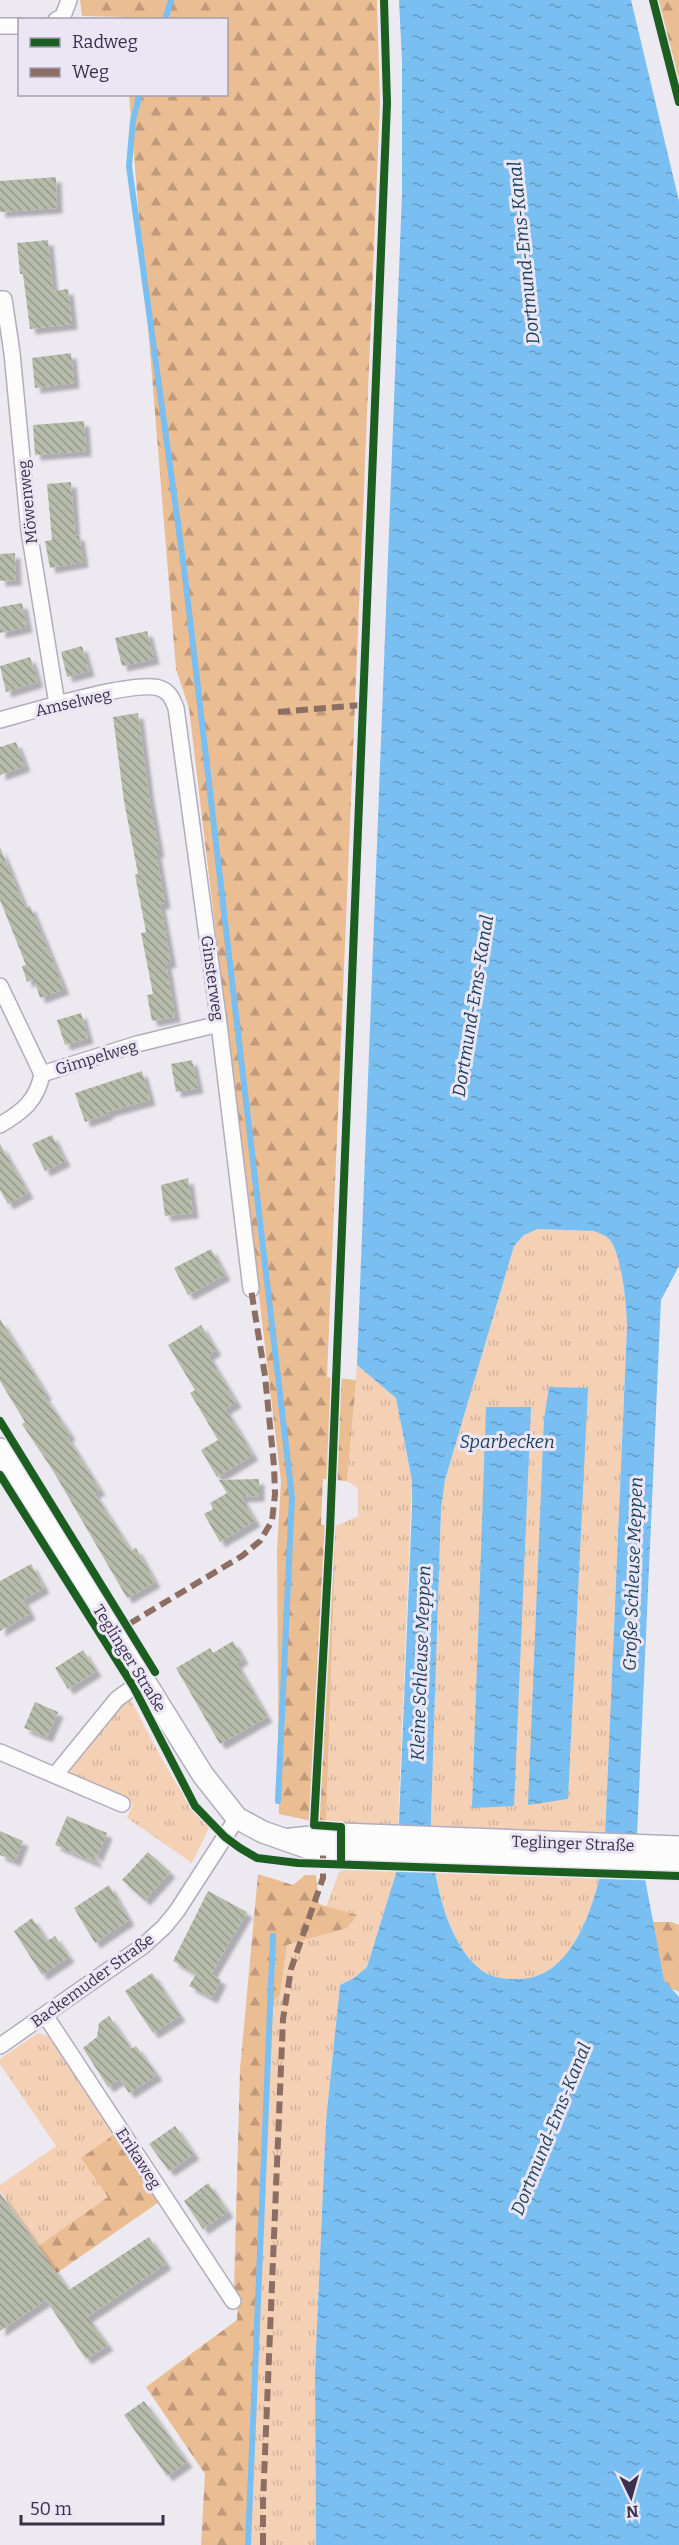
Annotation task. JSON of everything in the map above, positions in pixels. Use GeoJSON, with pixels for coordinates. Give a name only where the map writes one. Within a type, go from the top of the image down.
{"type":"FeatureCollection","features":[{"type":"Feature","properties":{"kind":"street"},"geometry":{"type":"LineString","coordinates":[[60,18],[63,16],[69,0]]}},
{"type":"Feature","properties":{"kind":"street"},"geometry":{"type":"LineString","coordinates":[[0,26],[18,26]]}},
{"type":"Feature","properties":{"kind":"street","name":"Möwenweg"},"geometry":{"type":"LineString","coordinates":[[2,299],[12,353],[29,531],[57,704]]}},
{"type":"Feature","properties":{"kind":"street","name":"Amselweg"},"geometry":{"type":"LineString","coordinates":[[0,720],[57,704],[148,686]]}},
{"type":"Feature","properties":{"kind":"street","name":"Ginsterweg"},"geometry":{"type":"LineString","coordinates":[[148,686],[160,688],[171,694],[176,708],[219,1024],[251,1289]]}},
{"type":"Feature","properties":{"kind":"street"},"geometry":{"type":"LineString","coordinates":[[0,986],[42,1074]]}},
{"type":"Feature","properties":{"kind":"street","name":"Gimpelweg"},"geometry":{"type":"LineString","coordinates":[[0,1125],[21,1113],[31,1103],[39,1088],[42,1074],[137,1044],[219,1024]]}},
{"type":"Feature","properties":{"kind":"street","name":"Teglinger Straße"},"geometry":{"type":"LineString","coordinates":[[0,1449],[203,1775],[237,1818],[264,1833],[323,1853],[679,1867]]}},
{"type":"Feature","properties":{"kind":"street"},"geometry":{"type":"LineString","coordinates":[[56,1775],[117,1699],[143,1680]]}},
{"type":"Feature","properties":{"kind":"street"},"geometry":{"type":"LineString","coordinates":[[0,1752],[122,1804]]}},
{"type":"Feature","properties":{"kind":"street","name":"Backemuder Straße"},"geometry":{"type":"LineString","coordinates":[[0,2046],[143,1946],[164,1927],[237,1818]]}},
{"type":"Feature","properties":{"kind":"street","name":"Teglinger Straße"},"geometry":{"type":"LineString","coordinates":[[287,1839],[341,1834],[679,1847]]}},
{"type":"Feature","properties":{"kind":"street","name":"Erikaweg"},"geometry":{"type":"LineString","coordinates":[[45,2015],[233,2301]]}},
{"type":"Feature","properties":{"kind":"green space"},"geometry":{"type":"Polygon","coordinates":[[[80,0],[377,0],[380,103],[327,1377],[356,1380],[347,1481],[323,1479],[321,1525],[336,1526],[326,1824],[279,1814],[277,1550],[281,1481],[189,708],[176,669],[129,96],[228,96],[228,18],[82,16],[80,0]]]}},
{"type":"Feature","properties":{"kind":"green space"},"geometry":{"type":"Polygon","coordinates":[[[658,0],[679,0],[679,82],[658,0]]]}},
{"type":"Feature","properties":{"kind":"green space"},"geometry":{"type":"Polygon","coordinates":[[[538,1229],[594,1231],[610,1240],[621,1269],[627,1327],[604,1860],[587,1917],[567,1954],[553,1967],[536,1976],[512,1979],[485,1973],[468,1957],[448,1921],[436,1878],[431,1818],[441,1509],[445,1480],[514,1246],[524,1235],[538,1229]]]}},
{"type":"Feature","properties":{"kind":"green space"},"geometry":{"type":"Polygon","coordinates":[[[357,1365],[396,1398],[412,1482],[398,1827],[326,1824],[336,1526],[358,1516],[358,1488],[347,1481],[357,1365]]]}},
{"type":"Feature","properties":{"kind":"green space"},"geometry":{"type":"Polygon","coordinates":[[[129,1696],[175,1781],[209,1828],[192,1863],[127,1818],[133,1804],[71,1777],[71,1769],[129,1696]]]}},
{"type":"Feature","properties":{"kind":"green space"},"geometry":{"type":"Polygon","coordinates":[[[398,1845],[397,1870],[367,1967],[354,1978],[340,1985],[326,2121],[315,2372],[316,2545],[248,2545],[269,2006],[280,1995],[287,1945],[346,1928],[356,1916],[326,1907],[339,1872],[398,1845]]]}},
{"type":"Feature","properties":{"kind":"green space"},"geometry":{"type":"Polygon","coordinates":[[[258,1874],[293,1885],[305,1875],[316,1875],[319,1904],[357,1915],[347,1928],[287,1945],[280,1995],[269,2006],[248,2545],[201,2545],[205,2474],[146,2387],[237,2320],[238,2298],[234,2288],[240,2069],[258,1874]]]}},
{"type":"Feature","properties":{"kind":"green space"},"geometry":{"type":"Polygon","coordinates":[[[652,1922],[672,1922],[679,1925],[679,1992],[670,1988],[664,1980],[652,1922]]]}},
{"type":"Feature","properties":{"kind":"green space"},"geometry":{"type":"Polygon","coordinates":[[[38,2033],[48,2036],[115,2134],[108,2197],[38,2246],[0,2191],[0,2185],[56,2146],[0,2064],[0,2059],[38,2033]]]}},
{"type":"Feature","properties":{"kind":"green space"},"geometry":{"type":"Polygon","coordinates":[[[115,2134],[159,2202],[57,2273],[38,2246],[108,2197],[81,2158],[115,2134]]]}},
{"type":"Feature","properties":{"kind":"water"},"geometry":{"type":"Polygon","coordinates":[[[399,0],[631,0],[679,201],[679,1266],[661,1300],[637,1836],[664,1980],[679,1997],[679,2545],[316,2545],[315,2372],[326,2121],[340,1985],[354,1978],[367,1967],[397,1870],[412,1507],[412,1481],[396,1398],[357,1365],[402,193],[402,61],[399,0]],[[538,1229],[524,1235],[514,1246],[445,1480],[441,1509],[431,1818],[433,1857],[441,1900],[457,1940],[468,1957],[481,1970],[489,1975],[503,1978],[536,1976],[553,1967],[567,1954],[587,1917],[604,1860],[627,1327],[625,1295],[618,1257],[608,1238],[593,1231],[538,1229]]]}},
{"type":"Feature","properties":{"kind":"water","name":"Sparbecken"},"geometry":{"type":"Polygon","coordinates":[[[549,1387],[588,1388],[568,1799],[528,1805],[544,1419],[549,1387]]]}},
{"type":"Feature","properties":{"kind":"water","name":"Sparbecken"},"geometry":{"type":"Polygon","coordinates":[[[486,1407],[531,1407],[514,1806],[472,1808],[486,1407]]]}},
{"type":"Feature","properties":{"kind":"building"},"geometry":{"type":"Polygon","coordinates":[[[56,177],[57,208],[0,212],[0,181],[56,177]]]}},
{"type":"Feature","properties":{"kind":"building"},"geometry":{"type":"Polygon","coordinates":[[[48,240],[53,291],[68,289],[72,324],[30,329],[17,243],[48,240]]]}},
{"type":"Feature","properties":{"kind":"building"},"geometry":{"type":"Polygon","coordinates":[[[71,353],[74,383],[35,388],[32,358],[71,353]]]}},
{"type":"Feature","properties":{"kind":"building"},"geometry":{"type":"Polygon","coordinates":[[[84,421],[86,451],[35,455],[33,425],[84,421]]]}},
{"type":"Feature","properties":{"kind":"building"},"geometry":{"type":"Polygon","coordinates":[[[71,482],[75,536],[79,535],[83,562],[50,568],[45,541],[52,540],[47,484],[71,482]]]}},
{"type":"Feature","properties":{"kind":"building"},"geometry":{"type":"Polygon","coordinates":[[[15,553],[16,580],[0,581],[0,554],[15,553]]]}},
{"type":"Feature","properties":{"kind":"building"},"geometry":{"type":"Polygon","coordinates":[[[22,603],[27,627],[0,633],[0,607],[22,603]]]}},
{"type":"Feature","properties":{"kind":"building"},"geometry":{"type":"Polygon","coordinates":[[[147,631],[154,659],[122,666],[115,638],[147,631]]]}},
{"type":"Feature","properties":{"kind":"building"},"geometry":{"type":"Polygon","coordinates":[[[82,646],[89,671],[67,677],[61,652],[82,646]]]}},
{"type":"Feature","properties":{"kind":"building"},"geometry":{"type":"Polygon","coordinates":[[[30,657],[38,682],[6,692],[0,666],[30,657]]]}},
{"type":"Feature","properties":{"kind":"building"},"geometry":{"type":"Polygon","coordinates":[[[138,713],[159,852],[156,852],[165,903],[160,904],[171,962],[166,963],[175,1017],[152,1021],[147,995],[153,994],[141,933],[146,932],[135,875],[138,874],[124,801],[113,717],[138,713]]]}},
{"type":"Feature","properties":{"kind":"building"},"geometry":{"type":"Polygon","coordinates":[[[16,742],[25,766],[0,775],[0,747],[16,742]]]}},
{"type":"Feature","properties":{"kind":"building"},"geometry":{"type":"Polygon","coordinates":[[[0,847],[25,908],[30,906],[64,989],[40,998],[34,979],[27,982],[22,966],[26,965],[0,900],[0,847]]]}},
{"type":"Feature","properties":{"kind":"building"},"geometry":{"type":"Polygon","coordinates":[[[81,1013],[88,1038],[65,1045],[57,1020],[81,1013]]]}},
{"type":"Feature","properties":{"kind":"building"},"geometry":{"type":"Polygon","coordinates":[[[192,1060],[198,1088],[176,1092],[171,1064],[192,1060]]]}},
{"type":"Feature","properties":{"kind":"building"},"geometry":{"type":"Polygon","coordinates":[[[142,1071],[150,1100],[107,1112],[108,1114],[85,1122],[75,1093],[142,1071]]]}},
{"type":"Feature","properties":{"kind":"building"},"geometry":{"type":"Polygon","coordinates":[[[52,1135],[65,1161],[45,1171],[32,1144],[52,1135]]]}},
{"type":"Feature","properties":{"kind":"building"},"geometry":{"type":"Polygon","coordinates":[[[0,1144],[28,1193],[8,1204],[0,1190],[0,1144]]]}},
{"type":"Feature","properties":{"kind":"building"},"geometry":{"type":"Polygon","coordinates":[[[188,1178],[193,1213],[165,1216],[161,1185],[188,1178]]]}},
{"type":"Feature","properties":{"kind":"building"},"geometry":{"type":"Polygon","coordinates":[[[211,1249],[225,1275],[188,1295],[174,1268],[211,1249]]]}},
{"type":"Feature","properties":{"kind":"building"},"geometry":{"type":"Polygon","coordinates":[[[0,1319],[46,1394],[44,1396],[70,1434],[67,1437],[100,1490],[94,1493],[131,1551],[136,1548],[155,1582],[127,1598],[52,1469],[22,1424],[25,1422],[0,1381],[0,1319]]]}},
{"type":"Feature","properties":{"kind":"building"},"geometry":{"type":"Polygon","coordinates":[[[201,1325],[216,1350],[208,1355],[236,1402],[225,1409],[253,1455],[217,1477],[201,1450],[218,1440],[190,1393],[195,1390],[168,1345],[201,1325]]]}},
{"type":"Feature","properties":{"kind":"building"},"geometry":{"type":"Polygon","coordinates":[[[259,1479],[259,1496],[241,1497],[255,1521],[220,1542],[204,1514],[213,1509],[210,1503],[227,1493],[219,1480],[259,1479]]]}},
{"type":"Feature","properties":{"kind":"building"},"geometry":{"type":"Polygon","coordinates":[[[31,1564],[44,1588],[23,1600],[30,1614],[0,1631],[0,1581],[31,1564]]]}},
{"type":"Feature","properties":{"kind":"building"},"geometry":{"type":"Polygon","coordinates":[[[233,1641],[243,1659],[236,1663],[267,1717],[220,1744],[176,1668],[210,1648],[213,1653],[233,1641]]]}},
{"type":"Feature","properties":{"kind":"building"},"geometry":{"type":"Polygon","coordinates":[[[83,1650],[96,1671],[68,1689],[55,1668],[83,1650]]]}},
{"type":"Feature","properties":{"kind":"building"},"geometry":{"type":"Polygon","coordinates":[[[35,1702],[58,1712],[47,1737],[24,1728],[35,1702]]]}},
{"type":"Feature","properties":{"kind":"building"},"geometry":{"type":"Polygon","coordinates":[[[67,1816],[107,1833],[97,1857],[89,1849],[97,1863],[55,1845],[67,1816]]]}},
{"type":"Feature","properties":{"kind":"building"},"geometry":{"type":"Polygon","coordinates":[[[0,1831],[23,1841],[15,1861],[0,1855],[0,1831]]]}},
{"type":"Feature","properties":{"kind":"building"},"geometry":{"type":"Polygon","coordinates":[[[148,1852],[170,1872],[145,1900],[122,1880],[148,1852]]]}},
{"type":"Feature","properties":{"kind":"building"},"geometry":{"type":"Polygon","coordinates":[[[109,1885],[129,1920],[95,1943],[74,1908],[109,1885]]]}},
{"type":"Feature","properties":{"kind":"building"},"geometry":{"type":"Polygon","coordinates":[[[208,1891],[247,1912],[211,1974],[221,1980],[212,1998],[189,1986],[196,1974],[173,1961],[208,1891]]]}},
{"type":"Feature","properties":{"kind":"building"},"geometry":{"type":"Polygon","coordinates":[[[32,1918],[47,1941],[55,1936],[69,1957],[42,1975],[14,1931],[32,1918]]]}},
{"type":"Feature","properties":{"kind":"building"},"geometry":{"type":"Polygon","coordinates":[[[152,1973],[180,2016],[153,2033],[125,1991],[152,1973]]]}},
{"type":"Feature","properties":{"kind":"building"},"geometry":{"type":"Polygon","coordinates":[[[109,2016],[131,2049],[136,2046],[157,2075],[129,2093],[120,2079],[108,2087],[83,2048],[97,2037],[99,2023],[109,2016]]]}},
{"type":"Feature","properties":{"kind":"building"},"geometry":{"type":"Polygon","coordinates":[[[175,2126],[194,2154],[169,2171],[149,2144],[175,2126]]]}},
{"type":"Feature","properties":{"kind":"building"},"geometry":{"type":"Polygon","coordinates":[[[208,2183],[228,2212],[203,2229],[184,2201],[208,2183]]]}},
{"type":"Feature","properties":{"kind":"building"},"geometry":{"type":"Polygon","coordinates":[[[0,2193],[69,2290],[149,2237],[166,2264],[87,2317],[108,2345],[86,2359],[46,2300],[0,2331],[0,2193]]]}},
{"type":"Feature","properties":{"kind":"building"},"geometry":{"type":"Polygon","coordinates":[[[144,2401],[187,2462],[167,2476],[124,2415],[144,2401]]]}},
{"type":"Feature","properties":{"kind":"waterway"},"geometry":{"type":"LineString","coordinates":[[166,18],[171,0]]}},
{"type":"Feature","properties":{"kind":"waterway"},"geometry":{"type":"LineString","coordinates":[[139,96],[133,120],[129,166],[184,568],[292,1497],[278,1801]]}},
{"type":"Feature","properties":{"kind":"waterway"},"geometry":{"type":"LineString","coordinates":[[248,2545],[273,1936]]}},
{"type":"Feature","properties":{"kind":"marked path"},"geometry":{"type":"LineString","coordinates":[[278,712],[362,705]]}},
{"type":"Feature","properties":{"kind":"marked path"},"geometry":{"type":"LineString","coordinates":[[114,1633],[242,1556],[260,1541],[272,1521],[275,1494],[274,1466],[265,1376],[251,1289]]}},
{"type":"Feature","properties":{"kind":"marked path"},"geometry":{"type":"LineString","coordinates":[[263,2545],[283,2019],[291,1969],[323,1878],[323,1853]]}},
{"type":"Feature","properties":{"kind":"cycle path"},"geometry":{"type":"LineString","coordinates":[[341,1864],[341,1827],[314,1825],[330,1530],[387,103],[384,0]]}},
{"type":"Feature","properties":{"kind":"cycle path"},"geometry":{"type":"LineString","coordinates":[[653,0],[679,102]]}},
{"type":"Feature","properties":{"kind":"cycle path"},"geometry":{"type":"LineString","coordinates":[[0,1421],[155,1672]]}},
{"type":"Feature","properties":{"kind":"cycle path"},"geometry":{"type":"LineString","coordinates":[[0,1475],[133,1686],[195,1806],[225,1837],[240,1848],[257,1858],[298,1863],[679,1876]]}},
{"type":"Feature","properties":{"kind":"water label","name":"Dortmund-Ems-Kanal"},"geometry":{"type":"Point","coordinates":[524,253]}},
{"type":"Feature","properties":{"kind":"water label","name":"Dortmund-Ems-Kanal"},"geometry":{"type":"Point","coordinates":[473,1006]}},
{"type":"Feature","properties":{"kind":"water label","name":"Große Schleuse Meppen"},"geometry":{"type":"Point","coordinates":[633,1574]}},
{"type":"Feature","properties":{"kind":"water label","name":"Kleine Schleuse Meppen"},"geometry":{"type":"Point","coordinates":[421,1663]}},
{"type":"Feature","properties":{"kind":"water label","name":"Dortmund-Ems-Kanal"},"geometry":{"type":"Point","coordinates":[551,2129]}}]}
